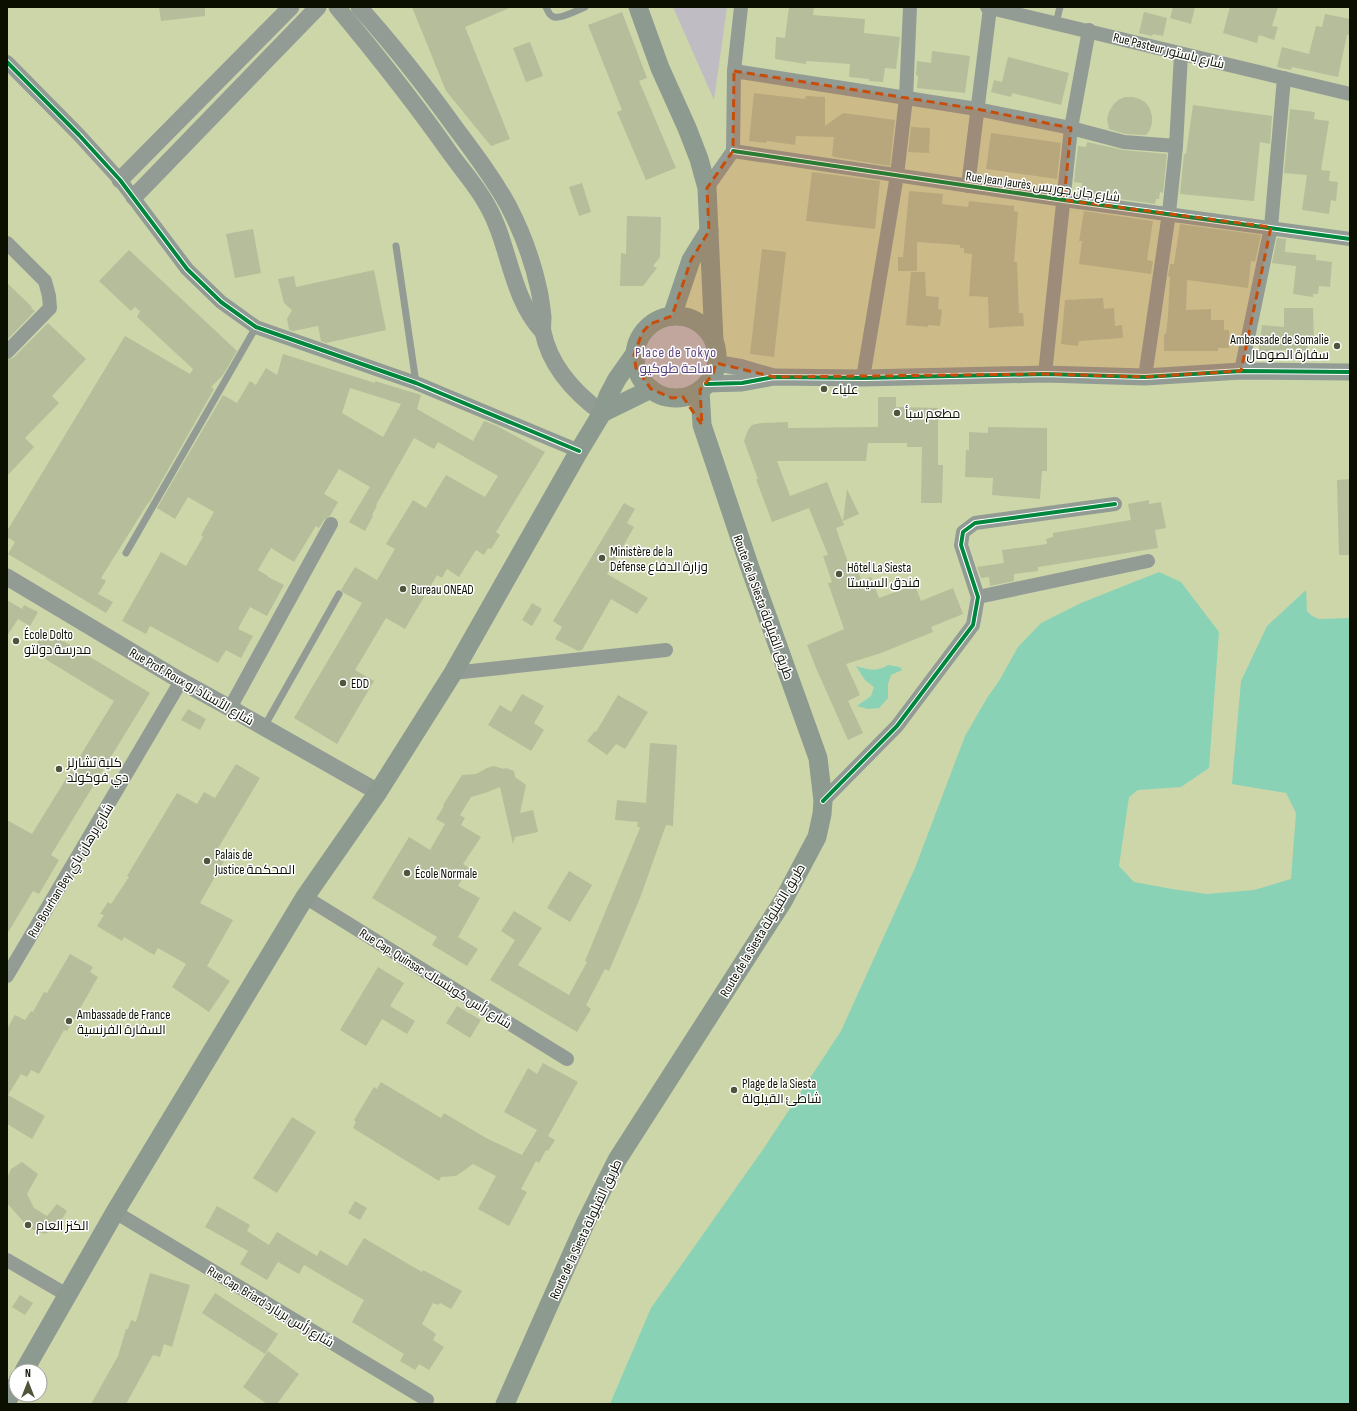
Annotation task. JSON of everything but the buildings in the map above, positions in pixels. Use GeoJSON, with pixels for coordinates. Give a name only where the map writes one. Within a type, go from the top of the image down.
{"type":"FeatureCollection","features":[{"type":"Feature","properties":{"kind":"main road"},"geometry":{"type":"LineString","coordinates":[[634,355],[636,368],[642,380],[651,390],[672,398],[697,390],[713,374],[716,363],[707,188],[699,159],[660,68],[638,7]]}},
{"type":"Feature","properties":{"kind":"main road"},"geometry":{"type":"LineString","coordinates":[[672,316],[691,260],[709,231]]}},
{"type":"Feature","properties":{"kind":"main road"},"geometry":{"type":"LineString","coordinates":[[29,1363],[115,1212],[305,897],[378,792],[453,673],[602,413],[608,396],[634,355],[637,343],[642,333],[650,324],[661,318],[672,316],[685,317],[697,322],[707,330],[714,341]]}},
{"type":"Feature","properties":{"kind":"main road"},"geometry":{"type":"LineString","coordinates":[[602,413],[651,390]]}},
{"type":"Feature","properties":{"kind":"main road","name":"Route de la Siesta طريق القيلولة"},"geometry":{"type":"LineString","coordinates":[[505,1404],[585,1224],[617,1160],[783,901],[817,837],[822,814],[823,801],[818,758],[749,565],[702,425],[697,390]]}},
{"type":"Feature","properties":{"kind":"street"},"geometry":{"type":"LineString","coordinates":[[120,180],[291,7]]}},
{"type":"Feature","properties":{"kind":"street"},"geometry":{"type":"LineString","coordinates":[[134,197],[318,7]]}},
{"type":"Feature","properties":{"kind":"street"},"geometry":{"type":"LineString","coordinates":[[337,7],[394,77],[434,130],[487,205],[496,223],[523,304],[542,331],[550,353],[565,379],[576,392],[602,413]]}},
{"type":"Feature","properties":{"kind":"street"},"geometry":{"type":"LineString","coordinates":[[359,7],[435,99],[497,185],[519,230],[539,290],[543,317],[542,331]]}},
{"type":"Feature","properties":{"kind":"street"},"geometry":{"type":"LineString","coordinates":[[707,188],[733,151],[734,71],[741,7]]}},
{"type":"Feature","properties":{"kind":"street"},"geometry":{"type":"LineString","coordinates":[[862,378],[897,175],[906,98],[910,7]]}},
{"type":"Feature","properties":{"kind":"street"},"geometry":{"type":"LineString","coordinates":[[968,186],[989,7]]}},
{"type":"Feature","properties":{"kind":"street","name":"Rue Pasteur شارع باستور"},"geometry":{"type":"LineString","coordinates":[[989,7],[1350,94]]}},
{"type":"Feature","properties":{"kind":"street"},"geometry":{"type":"LineString","coordinates":[[1045,374],[1071,128],[1089,30]]}},
{"type":"Feature","properties":{"kind":"street"},"geometry":{"type":"LineString","coordinates":[[1145,376],[1169,213],[1176,146],[1181,54]]}},
{"type":"Feature","properties":{"kind":"street"},"geometry":{"type":"LineString","coordinates":[[7,62],[80,136],[120,180],[187,268],[221,302],[256,327],[416,383],[579,451]]}},
{"type":"Feature","properties":{"kind":"street"},"geometry":{"type":"LineString","coordinates":[[734,71],[978,109],[1071,128],[1124,142],[1176,146]]}},
{"type":"Feature","properties":{"kind":"street"},"geometry":{"type":"LineString","coordinates":[[1241,371],[1271,227],[1284,78]]}},
{"type":"Feature","properties":{"kind":"street","name":"Rue Jean Jaurès شارع جان جوريس"},"geometry":{"type":"LineString","coordinates":[[733,151],[1064,200],[1169,213],[1350,239]]}},
{"type":"Feature","properties":{"kind":"street"},"geometry":{"type":"LineString","coordinates":[[7,243],[46,281],[50,296],[50,308],[7,352]]}},
{"type":"Feature","properties":{"kind":"street"},"geometry":{"type":"LineString","coordinates":[[716,363],[739,367],[774,377]]}},
{"type":"Feature","properties":{"kind":"street"},"geometry":{"type":"LineString","coordinates":[[697,390],[774,377],[862,378],[1045,374],[1145,376],[1241,371],[1350,372]]}},
{"type":"Feature","properties":{"kind":"street"},"geometry":{"type":"LineString","coordinates":[[823,801],[902,720],[973,625],[978,597],[961,545],[963,532],[975,523],[1115,504]]}},
{"type":"Feature","properties":{"kind":"street"},"geometry":{"type":"LineString","coordinates":[[230,708],[331,524]]}},
{"type":"Feature","properties":{"kind":"street"},"geometry":{"type":"LineString","coordinates":[[978,597],[1148,561]]}},
{"type":"Feature","properties":{"kind":"street","name":"Rue Prof. Roux شارع الأستاذ رو"},"geometry":{"type":"LineString","coordinates":[[7,577],[181,681],[378,792]]}},
{"type":"Feature","properties":{"kind":"street"},"geometry":{"type":"LineString","coordinates":[[453,673],[666,650]]}},
{"type":"Feature","properties":{"kind":"street","name":"Rue Bourhan Bey شارع برهان باي"},"geometry":{"type":"LineString","coordinates":[[7,976],[181,681]]}},
{"type":"Feature","properties":{"kind":"street","name":"Rue Cap. Quinsac شارع رأس كوينساك"},"geometry":{"type":"LineString","coordinates":[[305,897],[567,1059]]}},
{"type":"Feature","properties":{"kind":"street","name":"Rue Cap. Briard شارع رأس بريارد"},"geometry":{"type":"LineString","coordinates":[[115,1212],[427,1400]]}},
{"type":"Feature","properties":{"kind":"street"},"geometry":{"type":"LineString","coordinates":[[7,1260],[67,1295]]}},
{"type":"Feature","properties":{"kind":"lane"},"geometry":{"type":"LineString","coordinates":[[546,7],[549,14],[554,17],[561,17],[585,7]]}},
{"type":"Feature","properties":{"kind":"lane"},"geometry":{"type":"LineString","coordinates":[[1056,23],[1060,7]]}},
{"type":"Feature","properties":{"kind":"lane"},"geometry":{"type":"LineString","coordinates":[[396,246],[416,383]]}},
{"type":"Feature","properties":{"kind":"lane"},"geometry":{"type":"LineString","coordinates":[[126,554],[256,327]]}},
{"type":"Feature","properties":{"kind":"lane"},"geometry":{"type":"LineString","coordinates":[[264,727],[339,594]]}},
{"type":"Feature","properties":{"kind":"highlighted area"},"geometry":{"type":"Polygon","coordinates":[[[734,71],[977,109],[1071,128],[1064,200],[1271,227],[1241,371],[1145,377],[1045,374],[774,377],[716,363],[713,374],[700,390],[702,425],[683,397],[672,398],[651,389],[636,368],[634,355],[642,333],[650,324],[672,316],[691,260],[709,231],[707,188],[733,151],[734,71]]]}},
{"type":"Feature","properties":{"kind":"shaded area"},"geometry":{"type":"Polygon","coordinates":[[[673,7],[727,7],[714,100],[673,7]]]}},
{"type":"Feature","properties":{"kind":"shaded area","name":"Place de Tokyo ساحة طوكيو"},"geometry":{"type":"Polygon","coordinates":[[[668,324],[682,324],[694,329],[703,338],[708,350],[706,370],[699,381],[682,390],[668,390],[656,385],[647,376],[642,364],[642,350],[647,338],[656,329],[668,324]]]}},
{"type":"Feature","properties":{"kind":"shaded area"},"geometry":{"type":"Polygon","coordinates":[[[1159,572],[1181,582],[1219,632],[1209,768],[1181,787],[1138,790],[1129,797],[1119,866],[1134,882],[1207,894],[1254,890],[1291,879],[1296,813],[1286,793],[1232,784],[1241,681],[1267,626],[1306,590],[1307,611],[1312,616],[1319,619],[1350,618],[1350,1404],[610,1404],[651,1308],[764,1148],[841,1031],[915,868],[965,736],[1018,647],[1041,623],[1081,603],[1159,572]]]}},
{"type":"Feature","properties":{"kind":"shaded area"},"geometry":{"type":"Polygon","coordinates":[[[888,665],[900,667],[902,670],[891,675],[888,684],[888,698],[879,708],[868,709],[857,706],[871,696],[874,687],[865,680],[856,666],[872,670],[880,669],[888,665]]]}},
{"type":"Feature","properties":{"kind":"cycle path"},"geometry":{"type":"LineString","coordinates":[[7,62],[79,135],[120,180],[187,269],[221,302],[256,327],[416,383],[579,451]]}},
{"type":"Feature","properties":{"kind":"cycle path"},"geometry":{"type":"LineString","coordinates":[[733,151],[1064,200],[1350,239]]}},
{"type":"Feature","properties":{"kind":"cycle path"},"geometry":{"type":"LineString","coordinates":[[706,384],[742,383],[774,377],[863,378],[1045,374],[1145,377],[1241,371],[1350,372]]}},
{"type":"Feature","properties":{"kind":"cycle path"},"geometry":{"type":"LineString","coordinates":[[823,801],[897,726],[973,625],[978,597],[961,545],[963,532],[975,523],[1115,504]]}},
{"type":"Feature","properties":{"kind":"place","name":"Ambassade de Somalie سفارة الصومال"},"geometry":{"type":"Point","coordinates":[1337,346]}},
{"type":"Feature","properties":{"kind":"place","name":"علياء"},"geometry":{"type":"Point","coordinates":[824,389]}},
{"type":"Feature","properties":{"kind":"place","name":"مطعم سبأ"},"geometry":{"type":"Point","coordinates":[897,413]}},
{"type":"Feature","properties":{"kind":"place","name":"Ministère de la Défense وزارة الدفاع"},"geometry":{"type":"Point","coordinates":[602,558]}},
{"type":"Feature","properties":{"kind":"place","name":"Hôtel La Siesta فندق السيستا"},"geometry":{"type":"Point","coordinates":[839,574]}},
{"type":"Feature","properties":{"kind":"place","name":"Bureau ONEAD"},"geometry":{"type":"Point","coordinates":[403,589]}},
{"type":"Feature","properties":{"kind":"place","name":"École Dolto مدرسة دولتو"},"geometry":{"type":"Point","coordinates":[16,641]}},
{"type":"Feature","properties":{"kind":"place","name":"EDD"},"geometry":{"type":"Point","coordinates":[343,683]}},
{"type":"Feature","properties":{"kind":"place","name":"كلية تشارلز دي فوكولد"},"geometry":{"type":"Point","coordinates":[59,769]}},
{"type":"Feature","properties":{"kind":"place","name":"Palais de Justice المحكمة"},"geometry":{"type":"Point","coordinates":[207,861]}},
{"type":"Feature","properties":{"kind":"place","name":"École Normale"},"geometry":{"type":"Point","coordinates":[407,873]}},
{"type":"Feature","properties":{"kind":"place","name":"Ambassade de France السفارة الفرنسية"},"geometry":{"type":"Point","coordinates":[69,1021]}},
{"type":"Feature","properties":{"kind":"place","name":"Plage de la Siesta شاطئ القيلولة"},"geometry":{"type":"Point","coordinates":[734,1090]}},
{"type":"Feature","properties":{"kind":"place","name":"الكنز العام"},"geometry":{"type":"Point","coordinates":[28,1225]}},
{"type":"Feature","properties":{"kind":"district","name":"Place de Tokyo ساحة طوكيو"},"geometry":{"type":"Point","coordinates":[676,360]}}]}
